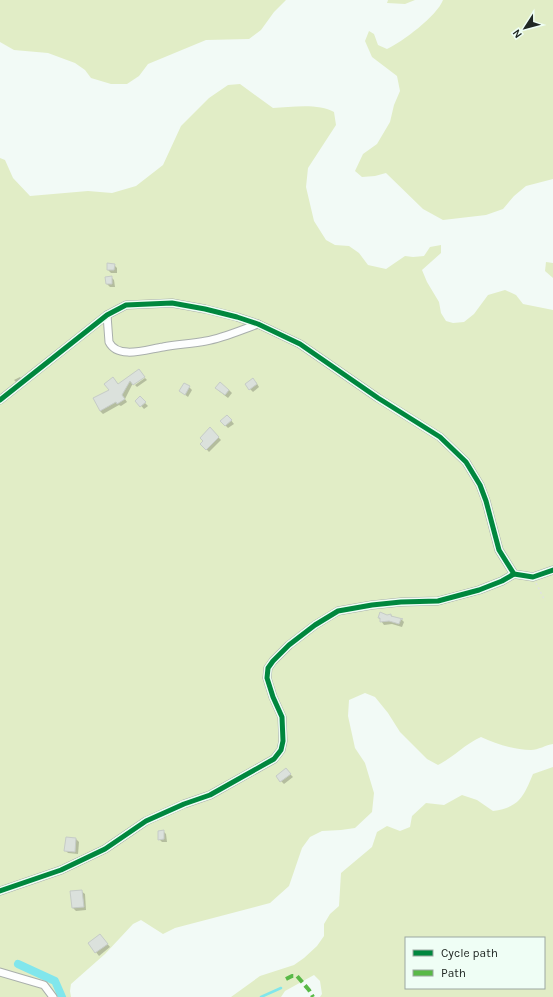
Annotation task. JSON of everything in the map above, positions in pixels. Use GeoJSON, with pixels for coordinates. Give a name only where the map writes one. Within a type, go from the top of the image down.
{"type":"FeatureCollection","features":[{"type":"Feature","properties":{"kind":"street"},"geometry":{"type":"LineString","coordinates":[[0,400],[107,315],[126,305],[172,303],[217,312],[258,324],[300,344],[383,402],[449,444],[466,462],[480,485],[486,501],[499,550],[514,574]]}},
{"type":"Feature","properties":{"kind":"street"},"geometry":{"type":"LineString","coordinates":[[107,315],[109,342],[111,346],[119,351],[138,352],[207,341],[258,324]]}},
{"type":"Feature","properties":{"kind":"street"},"geometry":{"type":"LineString","coordinates":[[0,891],[68,867],[105,848],[146,821],[184,804],[210,795],[274,759],[281,750],[282,717],[273,697],[267,678],[268,668],[289,645],[315,625],[338,611],[394,602],[438,602],[479,590],[502,581],[514,574],[533,577],[553,570]]}},
{"type":"Feature","properties":{"kind":"street"},"geometry":{"type":"LineString","coordinates":[[0,972],[44,985],[53,997]]}},
{"type":"Feature","properties":{"kind":"path"},"geometry":{"type":"LineString","coordinates":[[533,577],[545,601]]}},
{"type":"Feature","properties":{"kind":"green space"},"geometry":{"type":"Polygon","coordinates":[[[0,0],[286,0],[274,12],[261,30],[249,39],[206,40],[148,64],[139,76],[127,84],[111,84],[91,78],[85,70],[75,63],[48,53],[14,50],[0,42],[0,0]]]}},
{"type":"Feature","properties":{"kind":"green space"},"geometry":{"type":"Polygon","coordinates":[[[388,0],[415,0],[405,4],[387,3],[388,0]]]}},
{"type":"Feature","properties":{"kind":"green space"},"geometry":{"type":"Polygon","coordinates":[[[443,0],[553,0],[553,179],[526,186],[514,196],[503,209],[486,215],[443,220],[423,209],[386,173],[362,177],[355,171],[363,154],[377,144],[390,122],[394,105],[400,91],[397,76],[372,57],[365,41],[369,31],[374,34],[378,45],[387,49],[410,35],[427,21],[443,0]]]}},
{"type":"Feature","properties":{"kind":"green space"},"geometry":{"type":"Polygon","coordinates":[[[240,84],[273,108],[296,106],[321,107],[334,112],[336,125],[308,168],[306,187],[314,221],[326,240],[335,245],[349,246],[359,253],[368,265],[386,269],[405,256],[424,256],[430,247],[441,245],[441,253],[422,270],[427,282],[439,302],[441,313],[446,321],[453,323],[464,322],[474,314],[488,295],[505,290],[516,295],[523,304],[553,310],[553,744],[534,750],[525,750],[505,746],[481,737],[438,765],[427,759],[400,732],[388,713],[375,697],[365,693],[349,700],[348,716],[355,748],[365,763],[374,793],[372,812],[355,828],[322,831],[310,837],[302,848],[289,886],[270,903],[175,928],[163,934],[141,920],[133,924],[105,954],[71,984],[71,997],[0,997],[0,158],[5,160],[13,178],[30,196],[88,191],[112,193],[136,186],[163,165],[181,126],[209,98],[228,85],[240,84]]]}},
{"type":"Feature","properties":{"kind":"green space"},"geometry":{"type":"Polygon","coordinates":[[[546,262],[553,263],[553,278],[545,271],[546,262]]]}},
{"type":"Feature","properties":{"kind":"green space"},"geometry":{"type":"Polygon","coordinates":[[[553,767],[553,997],[320,997],[322,994],[320,981],[314,975],[285,991],[281,997],[231,997],[260,976],[294,965],[317,946],[324,936],[324,924],[330,914],[339,906],[341,873],[372,847],[377,832],[387,826],[400,831],[410,827],[412,816],[426,803],[444,805],[462,795],[477,800],[493,811],[509,807],[514,804],[523,795],[533,774],[553,767]]]}},
{"type":"Feature","properties":{"kind":"building"},"geometry":{"type":"Polygon","coordinates":[[[107,263],[115,264],[114,270],[107,270],[107,263]]]}},
{"type":"Feature","properties":{"kind":"building"},"geometry":{"type":"Polygon","coordinates":[[[112,276],[112,284],[106,284],[105,277],[112,276]]]}},
{"type":"Feature","properties":{"kind":"building"},"geometry":{"type":"Polygon","coordinates":[[[139,369],[145,377],[133,385],[130,381],[122,395],[125,399],[100,411],[93,398],[109,390],[104,384],[113,377],[118,384],[139,369]]]}},
{"type":"Feature","properties":{"kind":"building"},"geometry":{"type":"Polygon","coordinates":[[[253,378],[257,384],[249,390],[245,384],[253,378]]]}},
{"type":"Feature","properties":{"kind":"building"},"geometry":{"type":"Polygon","coordinates":[[[220,382],[229,390],[225,395],[215,388],[220,382]]]}},
{"type":"Feature","properties":{"kind":"building"},"geometry":{"type":"Polygon","coordinates":[[[184,383],[190,386],[185,395],[179,391],[184,383]]]}},
{"type":"Feature","properties":{"kind":"building"},"geometry":{"type":"Polygon","coordinates":[[[140,396],[146,402],[140,407],[135,401],[140,396]]]}},
{"type":"Feature","properties":{"kind":"building"},"geometry":{"type":"Polygon","coordinates":[[[227,415],[232,420],[225,426],[220,421],[227,415]]]}},
{"type":"Feature","properties":{"kind":"building"},"geometry":{"type":"Polygon","coordinates":[[[210,427],[219,437],[206,450],[200,444],[203,441],[200,438],[210,427]]]}},
{"type":"Feature","properties":{"kind":"building"},"geometry":{"type":"Polygon","coordinates":[[[380,612],[387,615],[391,614],[391,616],[403,619],[401,619],[399,624],[389,621],[380,622],[380,618],[378,618],[380,612]]]}},
{"type":"Feature","properties":{"kind":"building"},"geometry":{"type":"Polygon","coordinates":[[[286,768],[291,774],[280,782],[276,776],[286,768]]]}},
{"type":"Feature","properties":{"kind":"building"},"geometry":{"type":"Polygon","coordinates":[[[164,830],[164,839],[158,840],[158,831],[164,830]]]}},
{"type":"Feature","properties":{"kind":"building"},"geometry":{"type":"Polygon","coordinates":[[[66,837],[76,838],[75,852],[64,851],[66,837]]]}},
{"type":"Feature","properties":{"kind":"building"},"geometry":{"type":"Polygon","coordinates":[[[82,890],[84,907],[72,908],[70,891],[82,890]]]}},
{"type":"Feature","properties":{"kind":"building"},"geometry":{"type":"Polygon","coordinates":[[[100,934],[108,944],[95,953],[88,943],[100,934]]]}},
{"type":"Feature","properties":{"kind":"waterway"},"geometry":{"type":"LineString","coordinates":[[18,964],[55,981],[62,997]]}},
{"type":"Feature","properties":{"kind":"waterway"},"geometry":{"type":"LineString","coordinates":[[261,997],[281,988]]}},
{"type":"Feature","properties":{"kind":"marked path"},"geometry":{"type":"LineString","coordinates":[[286,979],[292,976],[297,976],[313,997]]}},
{"type":"Feature","properties":{"kind":"cycle path"},"geometry":{"type":"LineString","coordinates":[[0,400],[107,315],[126,305],[172,303],[237,317],[258,324],[300,344],[378,398],[440,437],[466,462],[480,485],[486,501],[499,550],[514,574],[533,577],[553,570]]}},
{"type":"Feature","properties":{"kind":"cycle path"},"geometry":{"type":"LineString","coordinates":[[0,891],[61,870],[105,849],[146,821],[184,804],[210,795],[274,759],[281,750],[283,741],[282,717],[273,697],[267,678],[268,668],[289,645],[315,625],[338,611],[401,602],[438,601],[479,590],[502,581],[514,574]]}}]}
